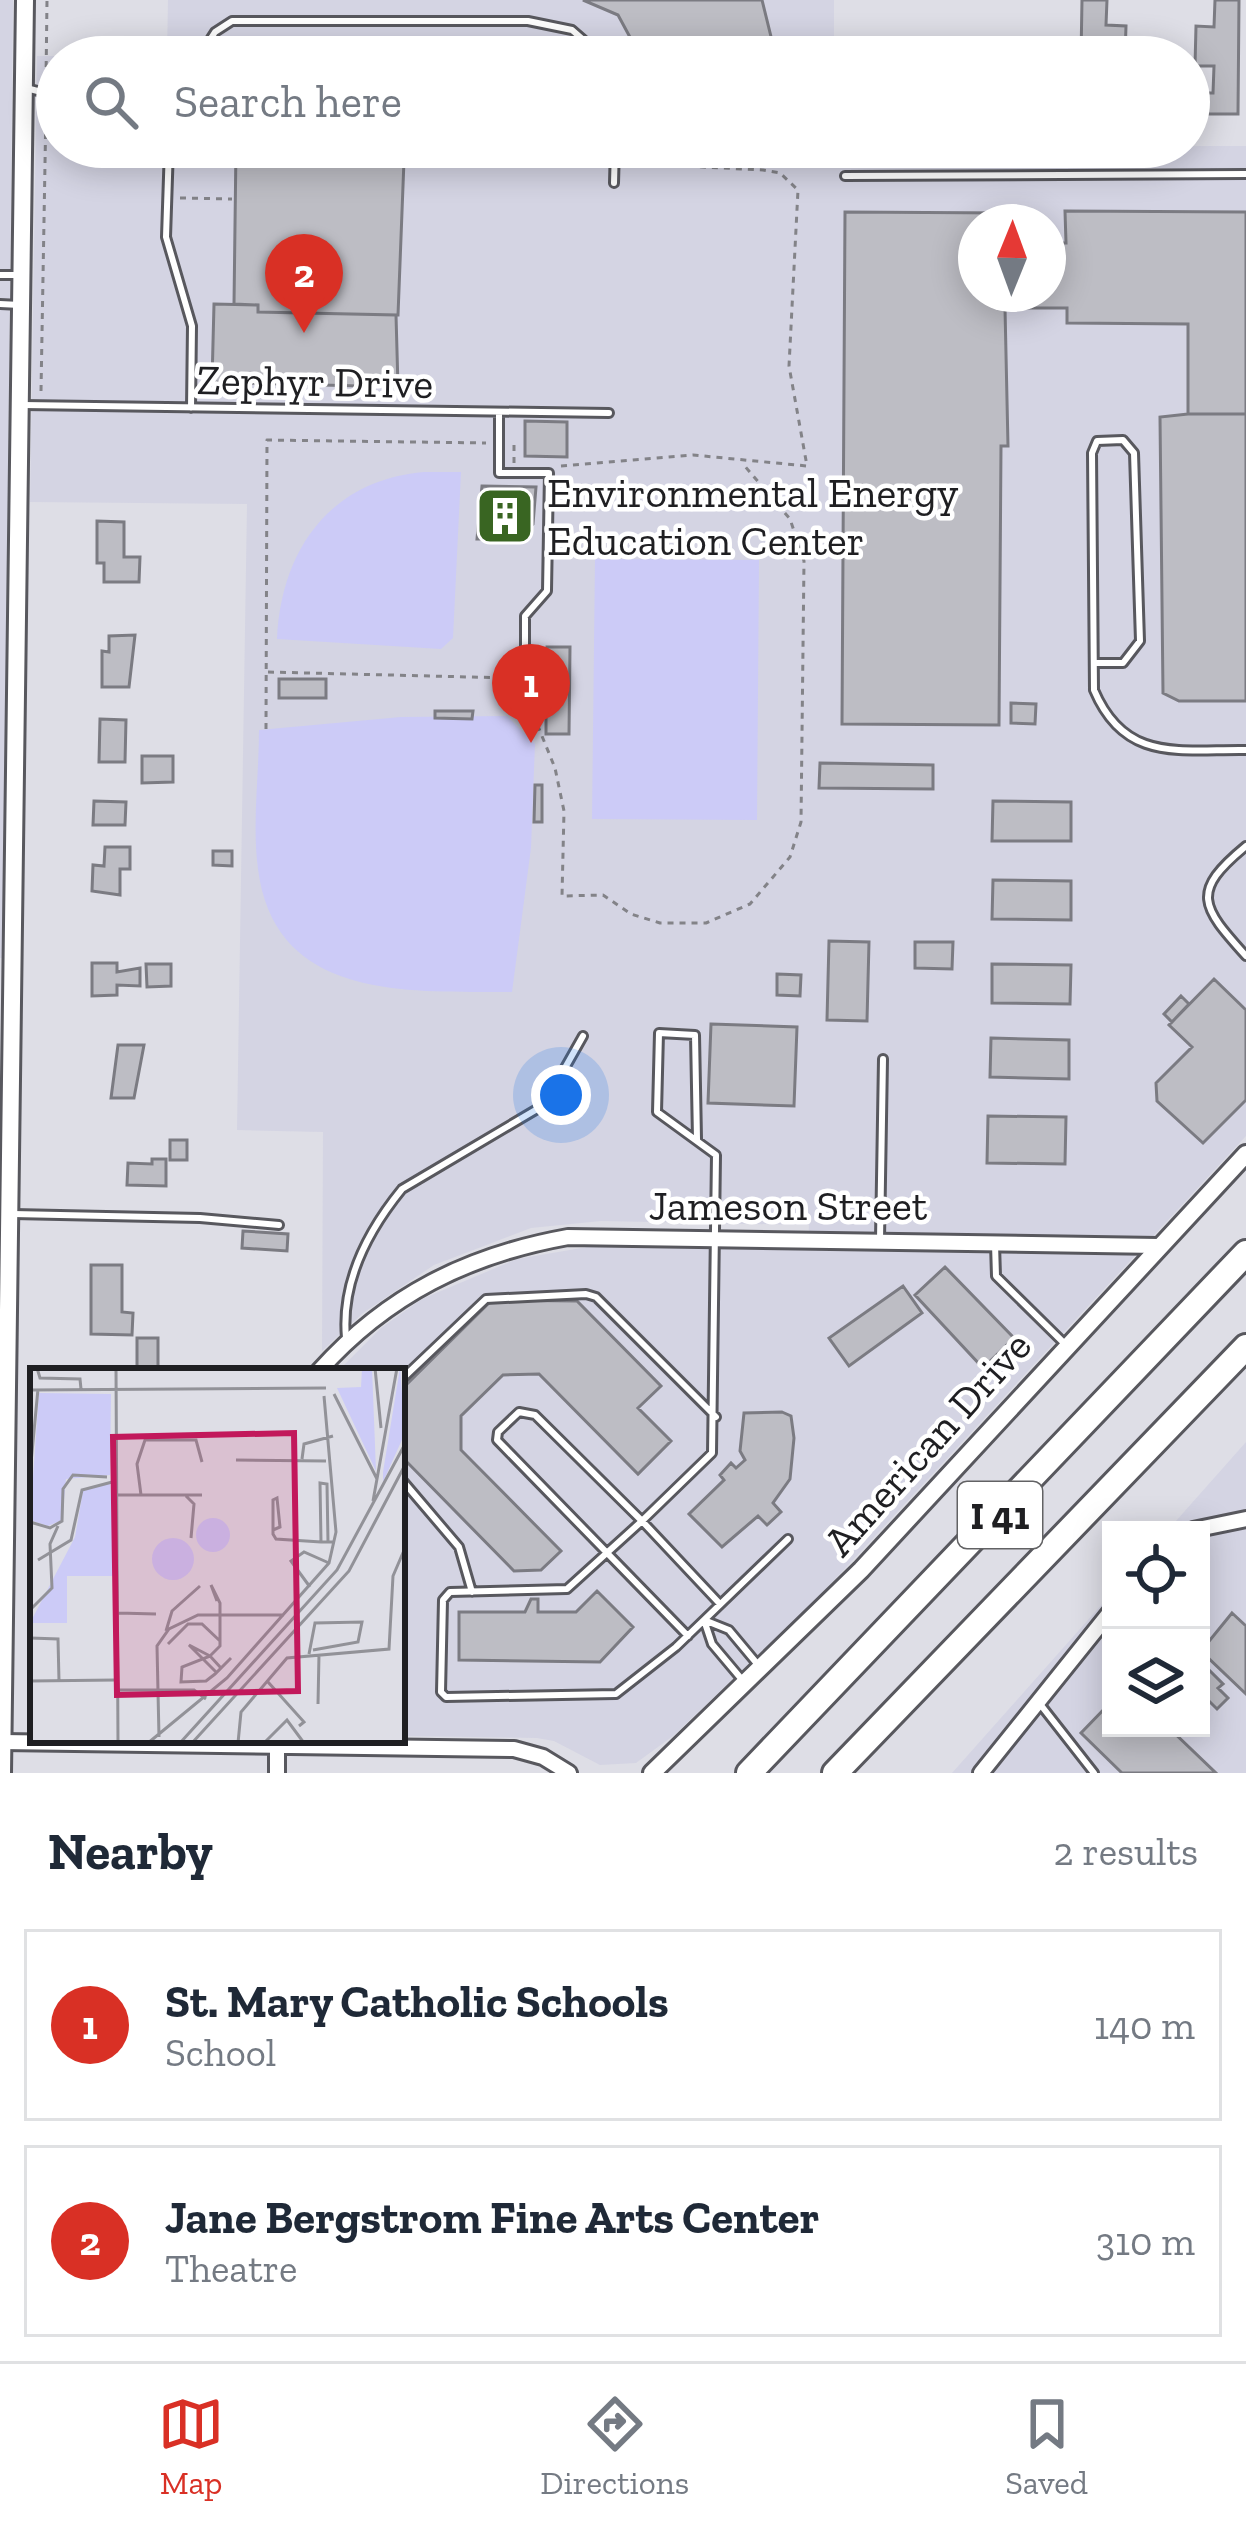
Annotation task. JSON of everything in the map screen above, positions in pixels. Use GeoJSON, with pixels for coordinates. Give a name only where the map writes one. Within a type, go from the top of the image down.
{"type":"FeatureCollection","features":[{"type":"Feature","properties":{"kind":"highway","name":"I 41"},"geometry":{"type":"LineString","coordinates":[[749,1773],[1246,1253]]}},
{"type":"Feature","properties":{"kind":"highway","name":"I 41"},"geometry":{"type":"LineString","coordinates":[[835,1773],[1246,1347]]}},
{"type":"Feature","properties":{"kind":"street"},"geometry":{"type":"LineString","coordinates":[[2,1773],[9,1214],[5,1187],[25,0]]}},
{"type":"Feature","properties":{"kind":"street","name":"American Drive"},"geometry":{"type":"LineString","coordinates":[[652,1773],[861,1570],[1246,1154]]}},
{"type":"Feature","properties":{"kind":"street","name":"Jameson Street"},"geometry":{"type":"LineString","coordinates":[[322,1368],[346,1342],[426,1283],[494,1253],[568,1238],[996,1240],[1158,1246]]}},
{"type":"Feature","properties":{"kind":"street"},"geometry":{"type":"LineString","coordinates":[[1210,1528],[1245,1523]]}},
{"type":"Feature","properties":{"kind":"street"},"geometry":{"type":"LineString","coordinates":[[981,1773],[1102,1623]]}},
{"type":"Feature","properties":{"kind":"street"},"geometry":{"type":"LineString","coordinates":[[277,1773],[277,1743],[514,1750],[543,1756],[569,1773]]}},
{"type":"Feature","properties":{"kind":"lane"},"geometry":{"type":"LineString","coordinates":[[214,36],[223,26],[248,20],[450,24],[479,20],[554,23],[579,36]]}},
{"type":"Feature","properties":{"kind":"lane"},"geometry":{"type":"LineString","coordinates":[[24,88],[36,91]]}},
{"type":"Feature","properties":{"kind":"lane"},"geometry":{"type":"LineString","coordinates":[[168,168],[166,237],[192,326],[191,408]]}},
{"type":"Feature","properties":{"kind":"lane"},"geometry":{"type":"LineString","coordinates":[[614,168],[614,183]]}},
{"type":"Feature","properties":{"kind":"lane"},"geometry":{"type":"LineString","coordinates":[[845,176],[1246,174]]}},
{"type":"Feature","properties":{"kind":"lane"},"geometry":{"type":"LineString","coordinates":[[0,275],[22,275]]}},
{"type":"Feature","properties":{"kind":"lane"},"geometry":{"type":"LineString","coordinates":[[0,304],[21,305]]}},
{"type":"Feature","properties":{"kind":"lane","name":"Zephyr Drive"},"geometry":{"type":"LineString","coordinates":[[19,405],[609,413]]}},
{"type":"Feature","properties":{"kind":"lane"},"geometry":{"type":"LineString","coordinates":[[499,415],[499,473],[549,473],[547,591],[525,616],[525,704]]}},
{"type":"Feature","properties":{"kind":"lane"},"geometry":{"type":"LineString","coordinates":[[1094,663],[1124,663],[1139,641],[1134,453],[1123,440],[1097,441],[1092,453],[1094,690],[1110,722],[1149,748],[1246,749]]}},
{"type":"Feature","properties":{"kind":"lane"},"geometry":{"type":"LineString","coordinates":[[1246,846],[1212,874],[1206,892],[1217,924],[1246,956]]}},
{"type":"Feature","properties":{"kind":"lane"},"geometry":{"type":"LineString","coordinates":[[697,1139],[695,1034],[658,1033],[657,1112],[716,1155],[712,1453],[567,1589],[450,1592],[443,1600],[441,1692],[446,1697],[604,1698],[616,1694],[688,1636],[788,1539]]}},
{"type":"Feature","properties":{"kind":"lane"},"geometry":{"type":"LineString","coordinates":[[346,1342],[347,1289],[389,1205],[402,1189],[544,1105],[583,1036]]}},
{"type":"Feature","properties":{"kind":"lane"},"geometry":{"type":"LineString","coordinates":[[880,1239],[883,1059]]}},
{"type":"Feature","properties":{"kind":"lane"},"geometry":{"type":"LineString","coordinates":[[9,1214],[200,1217],[279,1225]]}},
{"type":"Feature","properties":{"kind":"lane"},"geometry":{"type":"LineString","coordinates":[[996,1240],[996,1276],[1066,1345]]}},
{"type":"Feature","properties":{"kind":"lane"},"geometry":{"type":"LineString","coordinates":[[405,1376],[486,1299],[586,1294],[596,1297],[716,1417]]}},
{"type":"Feature","properties":{"kind":"lane"},"geometry":{"type":"LineString","coordinates":[[688,1636],[500,1447],[498,1432],[519,1412],[535,1415],[720,1604]]}},
{"type":"Feature","properties":{"kind":"lane"},"geometry":{"type":"LineString","coordinates":[[405,1484],[459,1547],[472,1592]]}},
{"type":"Feature","properties":{"kind":"lane"},"geometry":{"type":"LineString","coordinates":[[704,1620],[728,1630],[762,1669]]}},
{"type":"Feature","properties":{"kind":"lane"},"geometry":{"type":"LineString","coordinates":[[704,1620],[712,1644],[746,1684]]}},
{"type":"Feature","properties":{"kind":"lane"},"geometry":{"type":"LineString","coordinates":[[1040,1704],[1094,1773]]}},
{"type":"Feature","properties":{"kind":"path"},"geometry":{"type":"LineString","coordinates":[[47,0],[47,36]]}},
{"type":"Feature","properties":{"kind":"path"},"geometry":{"type":"LineString","coordinates":[[40,405],[45,168]]}},
{"type":"Feature","properties":{"kind":"path"},"geometry":{"type":"LineString","coordinates":[[549,473],[565,463],[641,462],[683,455],[743,464],[807,466],[789,366],[798,190],[780,173],[702,168]]}},
{"type":"Feature","properties":{"kind":"path"},"geometry":{"type":"LineString","coordinates":[[172,198],[232,199]]}},
{"type":"Feature","properties":{"kind":"path"},"geometry":{"type":"LineString","coordinates":[[266,729],[267,440],[478,442]]}},
{"type":"Feature","properties":{"kind":"path"},"geometry":{"type":"LineString","coordinates":[[525,704],[539,722],[564,811],[562,896],[603,895],[631,914],[682,925],[735,912],[764,893],[790,857],[801,822],[804,561],[790,519],[743,464]]}},
{"type":"Feature","properties":{"kind":"path"},"geometry":{"type":"LineString","coordinates":[[266,672],[525,678]]}},
{"type":"Feature","properties":{"kind":"shaded area"},"geometry":{"type":"Polygon","coordinates":[[[0,0],[13,0],[3,958],[0,958],[0,0]]]}},
{"type":"Feature","properties":{"kind":"shaded area"},"geometry":{"type":"Polygon","coordinates":[[[168,0],[834,0],[834,36],[167,36],[168,0]]]}},
{"type":"Feature","properties":{"kind":"shaded area"},"geometry":{"type":"Polygon","coordinates":[[[36,120],[36,168],[1210,168],[1210,146],[1246,146],[1246,1136],[813,1603],[673,1736],[636,1763],[600,1765],[554,1741],[537,1738],[405,1736],[405,1368],[341,1368],[381,1328],[422,1299],[517,1259],[599,1245],[808,1247],[809,1225],[601,1221],[531,1228],[434,1265],[363,1313],[322,1351],[323,1132],[237,1130],[247,504],[30,502],[36,120]]]}},
{"type":"Feature","properties":{"kind":"shaded area"},"geometry":{"type":"Polygon","coordinates":[[[424,472],[461,472],[453,638],[441,649],[277,639],[289,576],[317,525],[362,489],[424,472]]]}},
{"type":"Feature","properties":{"kind":"shaded area"},"geometry":{"type":"Polygon","coordinates":[[[595,559],[759,560],[757,820],[592,819],[595,559]]]}},
{"type":"Feature","properties":{"kind":"shaded area"},"geometry":{"type":"Polygon","coordinates":[[[507,716],[535,744],[531,848],[512,992],[392,988],[354,980],[319,967],[291,945],[270,913],[258,869],[259,730],[401,717],[507,716]]]}},
{"type":"Feature","properties":{"kind":"shaded area"},"geometry":{"type":"Polygon","coordinates":[[[1246,1442],[1246,1773],[952,1773],[1102,1604],[1102,1737],[1210,1737],[1210,1521],[1176,1521],[1246,1442]]]}},
{"type":"Feature","properties":{"kind":"building"},"geometry":{"type":"Polygon","coordinates":[[[583,0],[762,0],[771,36],[629,36],[618,15],[583,0]]]}},
{"type":"Feature","properties":{"kind":"building"},"geometry":{"type":"Polygon","coordinates":[[[1082,0],[1107,0],[1106,25],[1126,26],[1126,36],[1081,36],[1082,0]]]}},
{"type":"Feature","properties":{"kind":"building"},"geometry":{"type":"Polygon","coordinates":[[[1215,0],[1239,0],[1238,114],[1210,114],[1214,66],[1210,66],[1210,36],[1196,36],[1196,26],[1214,27],[1215,0]]]}},
{"type":"Feature","properties":{"kind":"building"},"geometry":{"type":"Polygon","coordinates":[[[236,168],[404,168],[398,315],[258,312],[258,305],[234,304],[236,168]]]}},
{"type":"Feature","properties":{"kind":"building"},"geometry":{"type":"Polygon","coordinates":[[[1066,211],[1246,212],[1246,414],[1188,414],[1188,324],[1067,323],[1066,211]]]}},
{"type":"Feature","properties":{"kind":"building"},"geometry":{"type":"Polygon","coordinates":[[[845,212],[958,213],[958,312],[1005,312],[1008,446],[1001,446],[999,725],[842,724],[845,212]]]}},
{"type":"Feature","properties":{"kind":"building"},"geometry":{"type":"Polygon","coordinates":[[[214,304],[258,305],[258,312],[396,315],[398,387],[212,382],[214,304]]]}},
{"type":"Feature","properties":{"kind":"building"},"geometry":{"type":"Polygon","coordinates":[[[1246,414],[1246,701],[1179,701],[1163,693],[1160,417],[1246,414]]]}},
{"type":"Feature","properties":{"kind":"building"},"geometry":{"type":"Polygon","coordinates":[[[525,421],[567,422],[567,457],[525,456],[525,421]]]}},
{"type":"Feature","properties":{"kind":"building","name":"Environmental Energy Education Center"},"geometry":{"type":"Polygon","coordinates":[[[482,486],[536,487],[533,524],[524,533],[514,533],[514,539],[477,539],[482,486]]]}},
{"type":"Feature","properties":{"kind":"building"},"geometry":{"type":"Polygon","coordinates":[[[97,521],[124,522],[124,557],[140,557],[139,582],[104,582],[104,563],[97,563],[97,521]]]}},
{"type":"Feature","properties":{"kind":"building"},"geometry":{"type":"Polygon","coordinates":[[[135,635],[129,687],[102,687],[102,651],[109,652],[109,636],[135,635]]]}},
{"type":"Feature","properties":{"kind":"building"},"geometry":{"type":"Polygon","coordinates":[[[547,647],[570,647],[569,734],[546,734],[546,710],[538,710],[539,671],[546,671],[547,647]]]}},
{"type":"Feature","properties":{"kind":"building"},"geometry":{"type":"Polygon","coordinates":[[[279,679],[326,679],[326,698],[279,698],[279,679]]]}},
{"type":"Feature","properties":{"kind":"building"},"geometry":{"type":"Polygon","coordinates":[[[1011,703],[1036,704],[1035,724],[1011,723],[1011,703]]]}},
{"type":"Feature","properties":{"kind":"building"},"geometry":{"type":"Polygon","coordinates":[[[435,711],[473,711],[472,719],[435,718],[435,711]]]}},
{"type":"Feature","properties":{"kind":"building"},"geometry":{"type":"Polygon","coordinates":[[[100,719],[126,720],[125,762],[99,762],[100,719]]]}},
{"type":"Feature","properties":{"kind":"building"},"geometry":{"type":"Polygon","coordinates":[[[142,756],[173,756],[173,782],[142,783],[142,756]]]}},
{"type":"Feature","properties":{"kind":"building"},"geometry":{"type":"Polygon","coordinates":[[[820,763],[933,765],[933,789],[819,788],[820,763]]]}},
{"type":"Feature","properties":{"kind":"building"},"geometry":{"type":"Polygon","coordinates":[[[535,785],[542,785],[542,822],[534,822],[535,785]]]}},
{"type":"Feature","properties":{"kind":"building"},"geometry":{"type":"Polygon","coordinates":[[[94,801],[126,802],[125,825],[93,825],[94,801]]]}},
{"type":"Feature","properties":{"kind":"building"},"geometry":{"type":"Polygon","coordinates":[[[993,801],[1071,802],[1071,841],[992,841],[993,801]]]}},
{"type":"Feature","properties":{"kind":"building"},"geometry":{"type":"Polygon","coordinates":[[[105,847],[130,847],[130,869],[120,869],[120,895],[92,891],[93,865],[104,866],[105,847]]]}},
{"type":"Feature","properties":{"kind":"building"},"geometry":{"type":"Polygon","coordinates":[[[213,851],[232,851],[232,866],[213,865],[213,851]]]}},
{"type":"Feature","properties":{"kind":"building"},"geometry":{"type":"Polygon","coordinates":[[[993,880],[1071,881],[1071,920],[992,919],[993,880]]]}},
{"type":"Feature","properties":{"kind":"building"},"geometry":{"type":"Polygon","coordinates":[[[829,941],[869,942],[867,1021],[827,1020],[829,941]]]}},
{"type":"Feature","properties":{"kind":"building"},"geometry":{"type":"Polygon","coordinates":[[[915,942],[953,942],[952,969],[915,968],[915,942]]]}},
{"type":"Feature","properties":{"kind":"building"},"geometry":{"type":"Polygon","coordinates":[[[92,963],[117,963],[117,972],[140,968],[140,986],[117,985],[117,995],[92,996],[92,963]]]}},
{"type":"Feature","properties":{"kind":"building"},"geometry":{"type":"Polygon","coordinates":[[[146,964],[171,964],[171,986],[147,987],[146,964]]]}},
{"type":"Feature","properties":{"kind":"building"},"geometry":{"type":"Polygon","coordinates":[[[992,964],[1071,965],[1070,1004],[992,1003],[992,964]]]}},
{"type":"Feature","properties":{"kind":"building"},"geometry":{"type":"Polygon","coordinates":[[[777,974],[801,975],[800,996],[777,995],[777,974]]]}},
{"type":"Feature","properties":{"kind":"building"},"geometry":{"type":"Polygon","coordinates":[[[1214,979],[1246,1010],[1246,1100],[1203,1143],[1157,1101],[1156,1083],[1192,1047],[1169,1025],[1214,979]]]}},
{"type":"Feature","properties":{"kind":"building"},"geometry":{"type":"Polygon","coordinates":[[[1181,996],[1189,1004],[1172,1022],[1164,1014],[1181,996]]]}},
{"type":"Feature","properties":{"kind":"building"},"geometry":{"type":"Polygon","coordinates":[[[711,1024],[797,1027],[794,1106],[708,1103],[711,1024]]]}},
{"type":"Feature","properties":{"kind":"building"},"geometry":{"type":"Polygon","coordinates":[[[991,1038],[1069,1040],[1069,1079],[990,1077],[991,1038]]]}},
{"type":"Feature","properties":{"kind":"building"},"geometry":{"type":"Polygon","coordinates":[[[118,1045],[144,1045],[134,1098],[111,1098],[118,1045]]]}},
{"type":"Feature","properties":{"kind":"building"},"geometry":{"type":"Polygon","coordinates":[[[988,1116],[1066,1117],[1065,1164],[987,1163],[988,1116]]]}},
{"type":"Feature","properties":{"kind":"building"},"geometry":{"type":"Polygon","coordinates":[[[170,1140],[187,1140],[187,1160],[170,1160],[170,1140]]]}},
{"type":"Feature","properties":{"kind":"building"},"geometry":{"type":"Polygon","coordinates":[[[152,1159],[166,1159],[166,1186],[127,1185],[128,1163],[152,1164],[152,1159]]]}},
{"type":"Feature","properties":{"kind":"building"},"geometry":{"type":"Polygon","coordinates":[[[243,1231],[288,1234],[287,1251],[242,1248],[243,1231]]]}},
{"type":"Feature","properties":{"kind":"building"},"geometry":{"type":"Polygon","coordinates":[[[91,1265],[122,1265],[122,1312],[133,1313],[132,1335],[91,1334],[91,1265]]]}},
{"type":"Feature","properties":{"kind":"building"},"geometry":{"type":"Polygon","coordinates":[[[945,1267],[1014,1338],[983,1368],[915,1295],[945,1267]]]}},
{"type":"Feature","properties":{"kind":"building"},"geometry":{"type":"Polygon","coordinates":[[[903,1286],[922,1313],[849,1366],[829,1338],[903,1286]]]}},
{"type":"Feature","properties":{"kind":"building"},"geometry":{"type":"Polygon","coordinates":[[[492,1300],[577,1301],[661,1386],[638,1408],[671,1441],[638,1474],[539,1374],[503,1375],[461,1416],[461,1450],[561,1551],[541,1570],[514,1571],[405,1460],[405,1386],[492,1300]]]}},
{"type":"Feature","properties":{"kind":"building"},"geometry":{"type":"Polygon","coordinates":[[[137,1338],[158,1338],[158,1368],[137,1368],[137,1338]]]}},
{"type":"Feature","properties":{"kind":"building"},"geometry":{"type":"Polygon","coordinates":[[[744,1413],[791,1416],[794,1438],[790,1479],[773,1503],[781,1512],[767,1525],[758,1516],[722,1547],[689,1514],[724,1480],[720,1475],[731,1463],[736,1468],[745,1460],[740,1451],[744,1413]]]}},
{"type":"Feature","properties":{"kind":"building"},"geometry":{"type":"Polygon","coordinates":[[[597,1591],[633,1627],[600,1662],[459,1660],[459,1612],[525,1612],[531,1599],[538,1599],[538,1612],[576,1612],[597,1591]]]}},
{"type":"Feature","properties":{"kind":"building"},"geometry":{"type":"Polygon","coordinates":[[[1232,1613],[1246,1626],[1246,1694],[1210,1660],[1210,1640],[1232,1613]]]}},
{"type":"Feature","properties":{"kind":"building"},"geometry":{"type":"Polygon","coordinates":[[[1210,1671],[1223,1684],[1218,1688],[1228,1698],[1217,1709],[1210,1702],[1210,1671]]]}},
{"type":"Feature","properties":{"kind":"building"},"geometry":{"type":"Polygon","coordinates":[[[1102,1711],[1102,1737],[1178,1737],[1216,1773],[1122,1773],[1081,1733],[1102,1711]]]}},
{"type":"Feature","properties":{"kind":"place","name":"Jane Bergstrom Fine Arts Center"},"geometry":{"type":"Point","coordinates":[304,333]}},
{"type":"Feature","properties":{"kind":"place","name":"Environmental Energy Education Center"},"geometry":{"type":"Point","coordinates":[505,516]}},
{"type":"Feature","properties":{"kind":"place","name":"St. Mary Catholic Schools"},"geometry":{"type":"Point","coordinates":[531,743]}}]}
